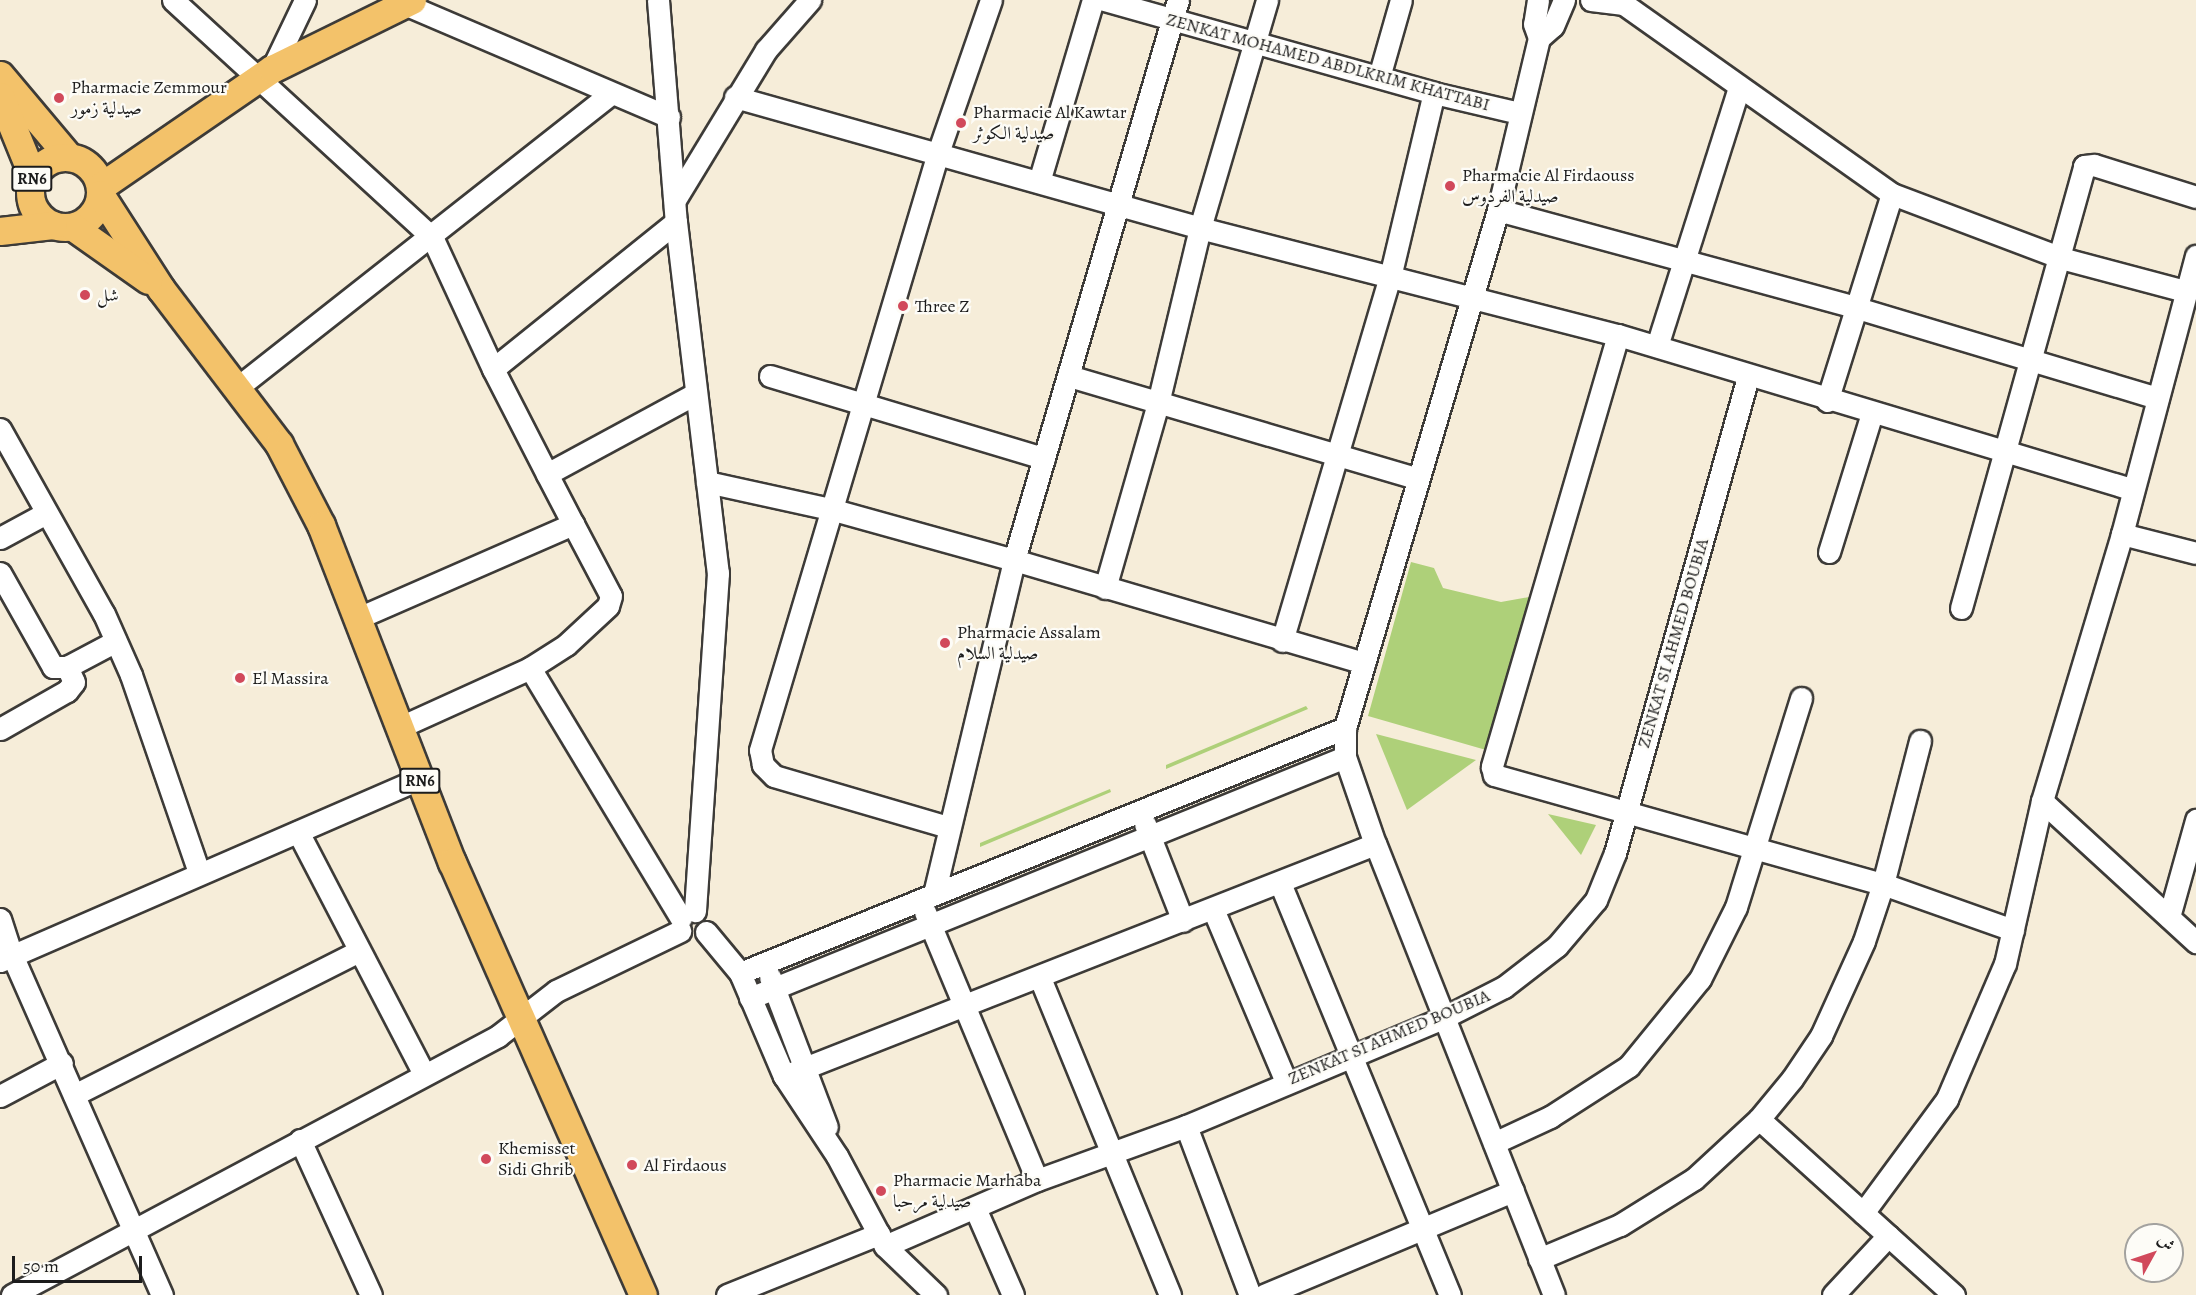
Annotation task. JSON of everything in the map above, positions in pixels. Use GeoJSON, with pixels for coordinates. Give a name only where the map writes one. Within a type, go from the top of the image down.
{"type":"FeatureCollection","features":[{"type":"Feature","properties":{"kind":"main road"},"geometry":{"type":"LineString","coordinates":[[0,231],[63,226],[92,215],[90,177],[158,145],[266,74],[404,1]]}},
{"type":"Feature","properties":{"kind":"main road","name":"RN6"},"geometry":{"type":"LineString","coordinates":[[0,75],[90,177],[161,289],[238,387],[279,444],[303,488],[358,618],[419,780],[520,1021],[643,1295]]}},
{"type":"Feature","properties":{"kind":"main road","name":"RN6"},"geometry":{"type":"LineString","coordinates":[[0,96],[32,180],[32,204],[161,289]]}},
{"type":"Feature","properties":{"kind":"main road","name":"RN6"},"geometry":{"type":"LineString","coordinates":[[32,180],[48,161],[90,177]]}},
{"type":"Feature","properties":{"kind":"main road"},"geometry":{"type":"LineString","coordinates":[[0,222],[32,180]]}},
{"type":"Feature","properties":{"kind":"street"},"geometry":{"type":"LineString","coordinates":[[173,0],[266,74],[432,237],[493,369],[611,596],[608,606],[566,645],[530,668],[398,728]]}},
{"type":"Feature","properties":{"kind":"street"},"geometry":{"type":"LineString","coordinates":[[266,74],[305,0]]}},
{"type":"Feature","properties":{"kind":"street"},"geometry":{"type":"LineString","coordinates":[[658,0],[676,198],[676,222],[694,394],[716,542],[718,607],[685,920],[689,939],[706,932],[740,973],[784,1076],[837,1156],[882,1240],[936,1295]]}},
{"type":"Feature","properties":{"kind":"street"},"geometry":{"type":"LineString","coordinates":[[676,198],[735,97],[766,50],[810,0]]}},
{"type":"Feature","properties":{"kind":"street"},"geometry":{"type":"LineString","coordinates":[[948,827],[774,776],[760,758],[770,711],[938,153],[991,0]]}},
{"type":"Feature","properties":{"kind":"street"},"geometry":{"type":"LineString","coordinates":[[1039,182],[1093,0]]}},
{"type":"Feature","properties":{"kind":"street","name":"ZENKAT MOHAMED ABDLKRIM KHATTABI"},"geometry":{"type":"LineString","coordinates":[[1104,0],[1175,10],[1255,42],[1434,93],[1519,113]]}},
{"type":"Feature","properties":{"kind":"street"},"geometry":{"type":"LineString","coordinates":[[1105,588],[1158,403],[1200,228],[1267,0]]}},
{"type":"Feature","properties":{"kind":"street"},"geometry":{"type":"LineString","coordinates":[[1379,77],[1401,0]]}},
{"type":"Feature","properties":{"kind":"street"},"geometry":{"type":"LineString","coordinates":[[1538,0],[1534,24],[1539,38]]}},
{"type":"Feature","properties":{"kind":"street"},"geometry":{"type":"LineString","coordinates":[[1554,1295],[1374,844],[1345,757],[1345,728],[1498,210],[1519,113],[1539,38],[1553,26],[1564,0]]}},
{"type":"Feature","properties":{"kind":"street"},"geometry":{"type":"LineString","coordinates":[[1591,0],[1620,2],[1892,194],[2061,258],[2185,291]]}},
{"type":"Feature","properties":{"kind":"street"},"geometry":{"type":"LineString","coordinates":[[404,1],[610,94],[669,117]]}},
{"type":"Feature","properties":{"kind":"street"},"geometry":{"type":"LineString","coordinates":[[1037,1180],[929,924],[927,897],[948,827],[1014,560],[1175,10]]}},
{"type":"Feature","properties":{"kind":"street"},"geometry":{"type":"LineString","coordinates":[[1657,346],[1739,88]]}},
{"type":"Feature","properties":{"kind":"street"},"geometry":{"type":"LineString","coordinates":[[1282,640],[1390,277],[1434,93]]}},
{"type":"Feature","properties":{"kind":"street"},"geometry":{"type":"LineString","coordinates":[[238,387],[432,237],[610,94]]}},
{"type":"Feature","properties":{"kind":"street"},"geometry":{"type":"LineString","coordinates":[[735,97],[1118,206],[1471,300],[1618,335],[1827,401],[2005,448],[2131,489]]}},
{"type":"Feature","properties":{"kind":"street"},"geometry":{"type":"LineString","coordinates":[[1961,608],[2029,357],[2061,258],[2084,166],[2094,165],[2196,197]]}},
{"type":"Feature","properties":{"kind":"street"},"geometry":{"type":"LineString","coordinates":[[1827,401],[1854,307],[1892,194]]}},
{"type":"Feature","properties":{"kind":"street"},"geometry":{"type":"LineString","coordinates":[[1498,210],[1854,307],[2029,357],[2158,398]]}},
{"type":"Feature","properties":{"kind":"street"},"geometry":{"type":"LineString","coordinates":[[493,369],[676,222]]}},
{"type":"Feature","properties":{"kind":"street"},"geometry":{"type":"LineString","coordinates":[[1863,1214],[1947,1099],[1962,1072],[2004,964],[2042,801],[2122,534],[2131,489],[2196,257]]}},
{"type":"Feature","properties":{"kind":"street"},"geometry":{"type":"LineString","coordinates":[[1618,335],[1492,767],[1500,779],[1883,884],[2013,930]]}},
{"type":"Feature","properties":{"kind":"street"},"geometry":{"type":"LineString","coordinates":[[770,376],[1044,459]]}},
{"type":"Feature","properties":{"kind":"street"},"geometry":{"type":"LineString","coordinates":[[1069,376],[1418,479]]}},
{"type":"Feature","properties":{"kind":"street","name":"ZENKAT SI AHMED BOUBIA"},"geometry":{"type":"LineString","coordinates":[[726,1295],[975,1208],[1112,1150],[1186,1126],[1286,1082],[1443,1018],[1504,987],[1557,946],[1596,900],[1615,853],[1624,814],[1748,377]]}},
{"type":"Feature","properties":{"kind":"street"},"geometry":{"type":"LineString","coordinates":[[548,474],[694,394]]}},
{"type":"Feature","properties":{"kind":"street"},"geometry":{"type":"LineString","coordinates":[[1829,552],[1872,413]]}},
{"type":"Feature","properties":{"kind":"street"},"geometry":{"type":"LineString","coordinates":[[0,429],[116,641],[199,872]]}},
{"type":"Feature","properties":{"kind":"street"},"geometry":{"type":"LineString","coordinates":[[707,482],[830,510],[1014,560],[1364,663]]}},
{"type":"Feature","properties":{"kind":"street"},"geometry":{"type":"LineString","coordinates":[[0,538],[46,513]]}},
{"type":"Feature","properties":{"kind":"street"},"geometry":{"type":"LineString","coordinates":[[358,618],[573,524]]}},
{"type":"Feature","properties":{"kind":"street"},"geometry":{"type":"LineString","coordinates":[[2122,534],[2196,553]]}},
{"type":"Feature","properties":{"kind":"street"},"geometry":{"type":"LineString","coordinates":[[0,573],[53,667],[68,668],[116,641]]}},
{"type":"Feature","properties":{"kind":"street"},"geometry":{"type":"LineString","coordinates":[[0,729],[68,691],[74,682],[68,668]]}},
{"type":"Feature","properties":{"kind":"street"},"geometry":{"type":"LineString","coordinates":[[530,668],[685,920]]}},
{"type":"Feature","properties":{"kind":"street"},"geometry":{"type":"LineString","coordinates":[[1494,1143],[1550,1117],[1629,1066],[1700,979],[1736,907],[1801,698]]}},
{"type":"Feature","properties":{"kind":"street"},"geometry":{"type":"LineString","coordinates":[[740,973],[1345,728]]}},
{"type":"Feature","properties":{"kind":"street"},"geometry":{"type":"LineString","coordinates":[[1539,1259],[1620,1226],[1694,1179],[1759,1119],[1821,1036],[1845,989],[1883,884],[1920,741]]}},
{"type":"Feature","properties":{"kind":"street"},"geometry":{"type":"LineString","coordinates":[[750,998],[1345,757]]}},
{"type":"Feature","properties":{"kind":"street"},"geometry":{"type":"LineString","coordinates":[[6,958],[199,872],[419,780]]}},
{"type":"Feature","properties":{"kind":"street"},"geometry":{"type":"LineString","coordinates":[[2042,801],[2196,942]]}},
{"type":"Feature","properties":{"kind":"street"},"geometry":{"type":"LineString","coordinates":[[1140,811],[1183,921]]}},
{"type":"Feature","properties":{"kind":"street"},"geometry":{"type":"LineString","coordinates":[[2169,917],[2196,820]]}},
{"type":"Feature","properties":{"kind":"street"},"geometry":{"type":"LineString","coordinates":[[298,832],[424,1074]]}},
{"type":"Feature","properties":{"kind":"street"},"geometry":{"type":"LineString","coordinates":[[784,1076],[1040,978],[1374,844]]}},
{"type":"Feature","properties":{"kind":"street"},"geometry":{"type":"LineString","coordinates":[[1280,883],[1450,1295]]}},
{"type":"Feature","properties":{"kind":"street"},"geometry":{"type":"LineString","coordinates":[[1213,909],[1286,1082]]}},
{"type":"Feature","properties":{"kind":"street"},"geometry":{"type":"LineString","coordinates":[[0,919],[6,958],[62,1062],[74,1095],[162,1295]]}},
{"type":"Feature","properties":{"kind":"street"},"geometry":{"type":"LineString","coordinates":[[12,1295],[520,1021],[556,991],[685,920]]}},
{"type":"Feature","properties":{"kind":"street"},"geometry":{"type":"LineString","coordinates":[[74,1095],[359,951]]}},
{"type":"Feature","properties":{"kind":"street"},"geometry":{"type":"LineString","coordinates":[[765,963],[837,1156]]}},
{"type":"Feature","properties":{"kind":"street"},"geometry":{"type":"LineString","coordinates":[[1040,978],[1170,1295]]}},
{"type":"Feature","properties":{"kind":"street"},"geometry":{"type":"LineString","coordinates":[[0,1096],[62,1062]]}},
{"type":"Feature","properties":{"kind":"street"},"geometry":{"type":"LineString","coordinates":[[1759,1119],[1954,1295]]}},
{"type":"Feature","properties":{"kind":"street"},"geometry":{"type":"LineString","coordinates":[[1186,1126],[1250,1295]]}},
{"type":"Feature","properties":{"kind":"street"},"geometry":{"type":"LineString","coordinates":[[300,1140],[371,1295]]}},
{"type":"Feature","properties":{"kind":"street"},"geometry":{"type":"LineString","coordinates":[[1264,1295],[1513,1191]]}},
{"type":"Feature","properties":{"kind":"street"},"geometry":{"type":"LineString","coordinates":[[975,1208],[1013,1295]]}},
{"type":"Feature","properties":{"kind":"street"},"geometry":{"type":"LineString","coordinates":[[1833,1295],[1888,1236]]}},
{"type":"Feature","properties":{"kind":"green space"},"geometry":{"type":"Polygon","coordinates":[[[1411,562],[1434,568],[1443,588],[1501,602],[1529,597],[1486,750],[1368,716],[1411,562]]]}},
{"type":"Feature","properties":{"kind":"green space"},"geometry":{"type":"Polygon","coordinates":[[[1306,706],[1308,709],[1166,769],[1166,765],[1306,706]]]}},
{"type":"Feature","properties":{"kind":"green space"},"geometry":{"type":"Polygon","coordinates":[[[1376,734],[1476,760],[1407,810],[1376,734]]]}},
{"type":"Feature","properties":{"kind":"green space"},"geometry":{"type":"Polygon","coordinates":[[[1110,789],[1111,792],[980,847],[980,843],[1110,789]]]}},
{"type":"Feature","properties":{"kind":"green space"},"geometry":{"type":"Polygon","coordinates":[[[1548,814],[1596,825],[1581,855],[1548,814]]]}},
{"type":"Feature","properties":{"kind":"place","name":"Pharmacie Zemmour صيدلية زمور"},"geometry":{"type":"Point","coordinates":[59,98]}},
{"type":"Feature","properties":{"kind":"place","name":"Pharmacie Al Kawtar صيدلية الكوثر"},"geometry":{"type":"Point","coordinates":[961,123]}},
{"type":"Feature","properties":{"kind":"place","name":"Pharmacie Al Firdaouss صيدلية الفردوس"},"geometry":{"type":"Point","coordinates":[1450,186]}},
{"type":"Feature","properties":{"kind":"place","name":"شل"},"geometry":{"type":"Point","coordinates":[85,295]}},
{"type":"Feature","properties":{"kind":"place","name":"Three Z"},"geometry":{"type":"Point","coordinates":[903,306]}},
{"type":"Feature","properties":{"kind":"place","name":"Pharmacie Assalam صيدلية السلام"},"geometry":{"type":"Point","coordinates":[945,643]}},
{"type":"Feature","properties":{"kind":"place","name":"El Massira"},"geometry":{"type":"Point","coordinates":[240,678]}},
{"type":"Feature","properties":{"kind":"place","name":"Khemisset Sidi Ghrib"},"geometry":{"type":"Point","coordinates":[486,1159]}},
{"type":"Feature","properties":{"kind":"place","name":"Al Firdaous"},"geometry":{"type":"Point","coordinates":[632,1165]}},
{"type":"Feature","properties":{"kind":"place","name":"Pharmacie Marhaba صيدلية مرحبا"},"geometry":{"type":"Point","coordinates":[881,1191]}}]}
